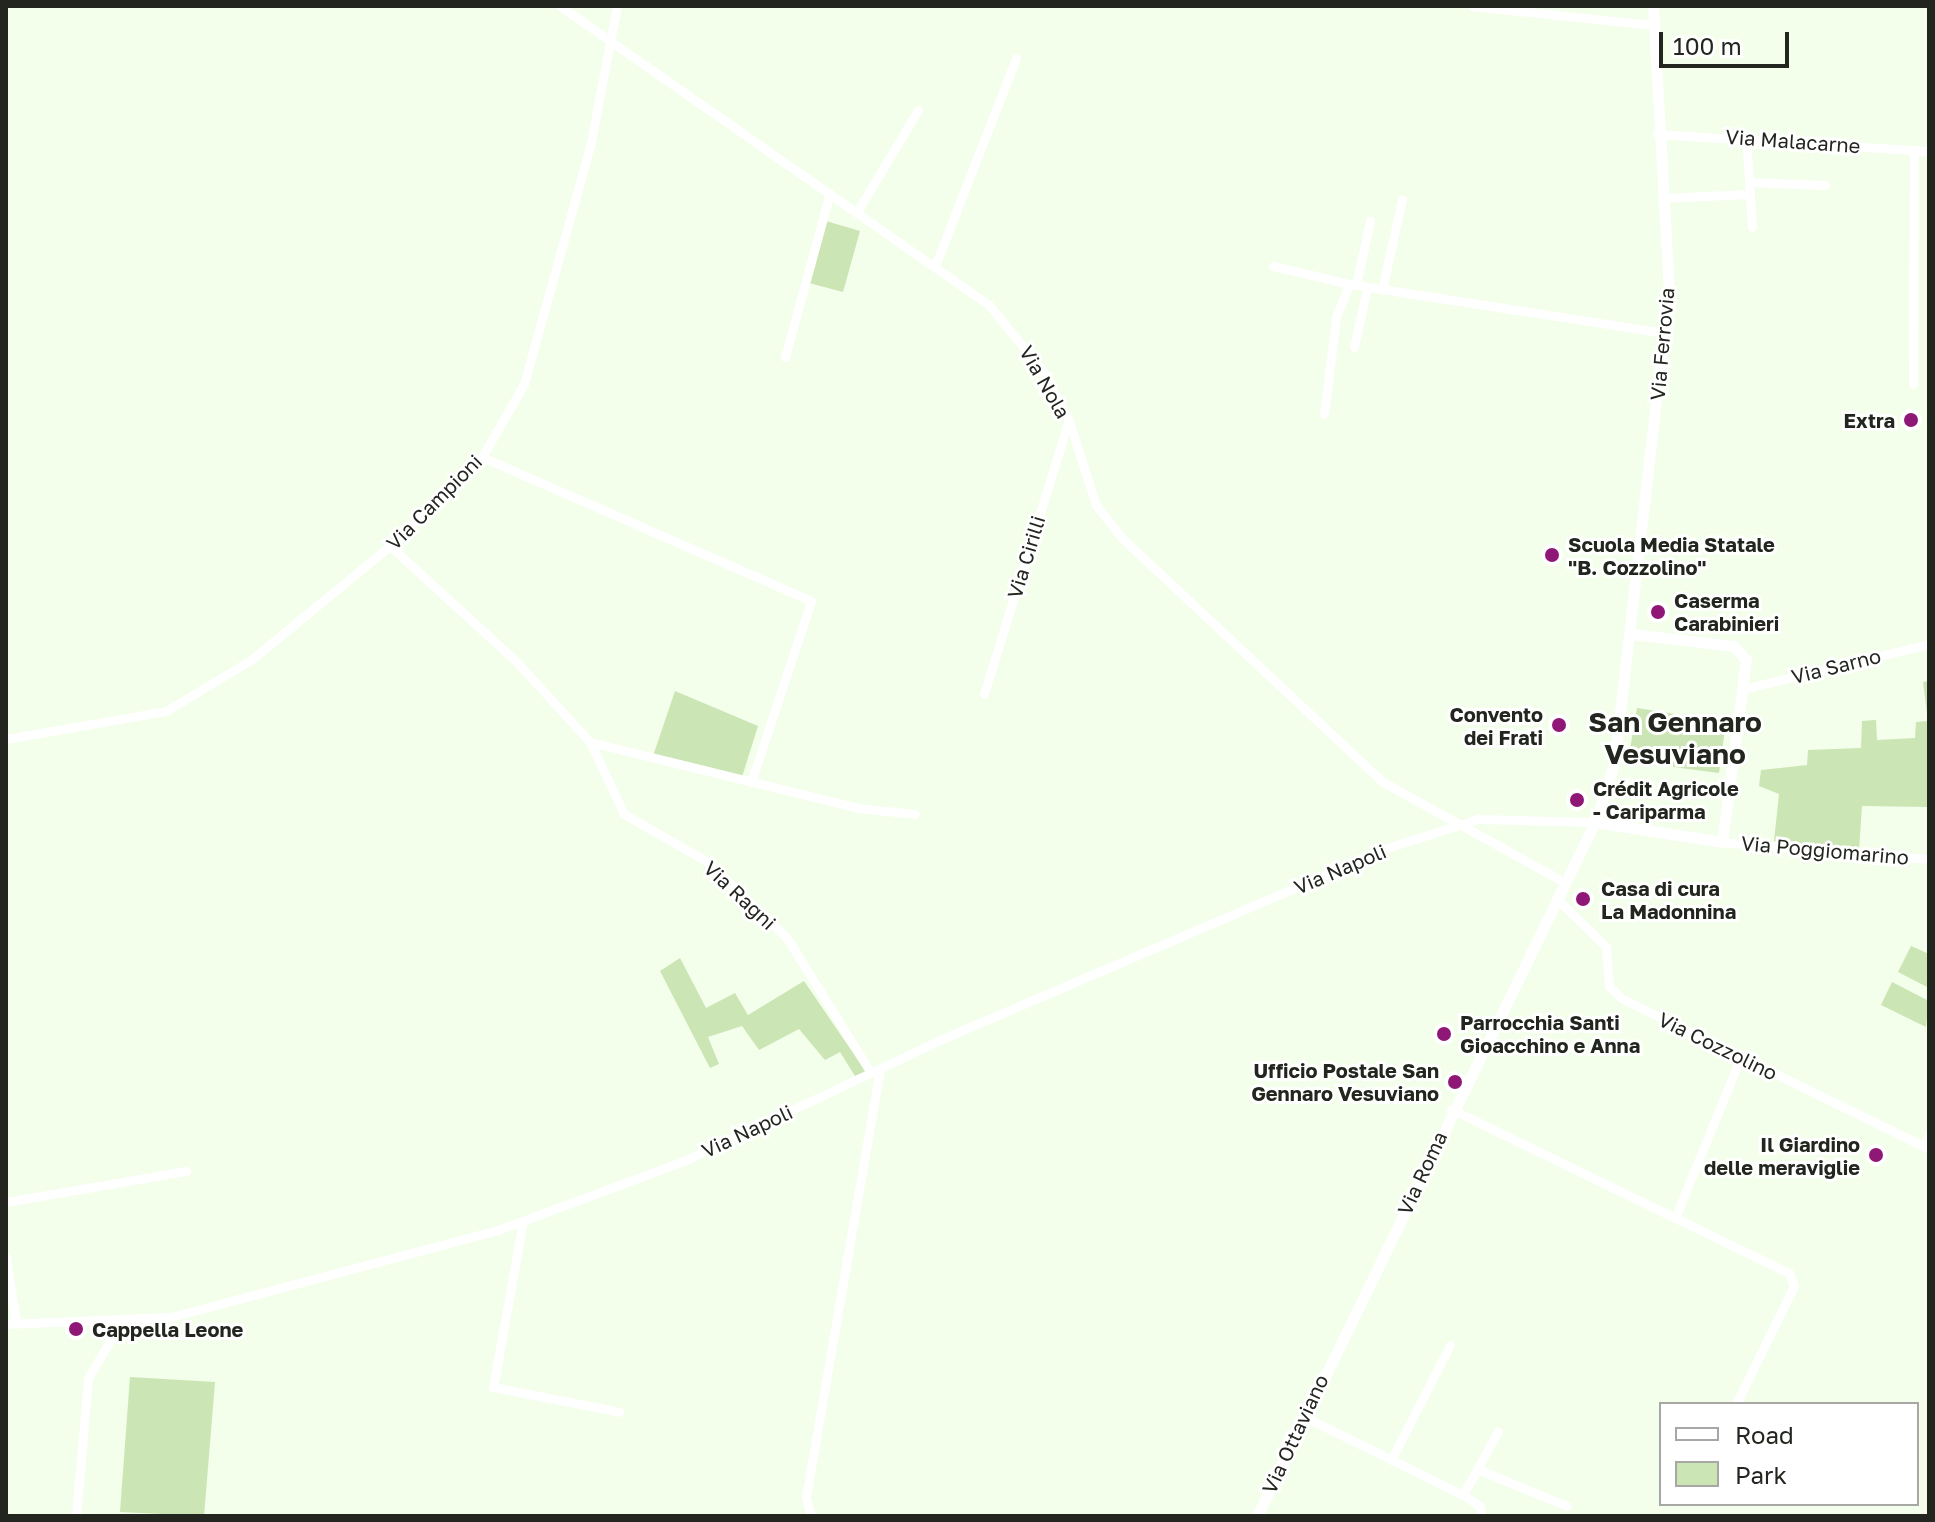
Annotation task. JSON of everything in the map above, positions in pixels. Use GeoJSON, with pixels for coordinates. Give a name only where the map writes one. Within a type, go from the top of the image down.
{"type":"FeatureCollection","features":[{"type":"Feature","properties":{"kind":"main road","name":"Via Ferrovia"},"geometry":{"type":"LineString","coordinates":[[1595,822],[1614,764],[1666,333],[1653,6]]}},
{"type":"Feature","properties":{"kind":"main road"},"geometry":{"type":"LineString","coordinates":[[1595,822],[1722,842],[1746,660],[1734,646],[1632,634]]}},
{"type":"Feature","properties":{"kind":"main road","name":"Via Roma"},"geometry":{"type":"LineString","coordinates":[[1334,1352],[1595,822]]}},
{"type":"Feature","properties":{"kind":"main road","name":"Via Ottaviano"},"geometry":{"type":"LineString","coordinates":[[1257,1516],[1334,1352]]}},
{"type":"Feature","properties":{"kind":"street","name":"Via Nola"},"geometry":{"type":"LineString","coordinates":[[560,6],[935,266],[1007,323],[1069,421],[1091,495],[1111,527],[1383,782],[1455,826],[1564,882]]}},
{"type":"Feature","properties":{"kind":"street","name":"Via Campioni"},"geometry":{"type":"LineString","coordinates":[[6,739],[166,711],[251,660],[390,546],[482,457],[524,384],[613,42],[617,6]]}},
{"type":"Feature","properties":{"kind":"street"},"geometry":{"type":"LineString","coordinates":[[1472,6],[1654,25]]}},
{"type":"Feature","properties":{"kind":"street"},"geometry":{"type":"LineString","coordinates":[[935,266],[1016,58]]}},
{"type":"Feature","properties":{"kind":"street"},"geometry":{"type":"LineString","coordinates":[[857,212],[918,110]]}},
{"type":"Feature","properties":{"kind":"street","name":"Via Malacarne"},"geometry":{"type":"LineString","coordinates":[[1657,134],[1746,136],[1929,151]]}},
{"type":"Feature","properties":{"kind":"street"},"geometry":{"type":"LineString","coordinates":[[1746,136],[1752,227]]}},
{"type":"Feature","properties":{"kind":"street"},"geometry":{"type":"LineString","coordinates":[[1913,384],[1914,150]]}},
{"type":"Feature","properties":{"kind":"street"},"geometry":{"type":"LineString","coordinates":[[1749,182],[1825,185]]}},
{"type":"Feature","properties":{"kind":"street"},"geometry":{"type":"LineString","coordinates":[[785,357],[830,193]]}},
{"type":"Feature","properties":{"kind":"street"},"geometry":{"type":"LineString","coordinates":[[1662,198],[1749,194]]}},
{"type":"Feature","properties":{"kind":"street"},"geometry":{"type":"LineString","coordinates":[[1382,290],[1402,199]]}},
{"type":"Feature","properties":{"kind":"street"},"geometry":{"type":"LineString","coordinates":[[1324,414],[1336,317],[1352,285],[1370,221]]}},
{"type":"Feature","properties":{"kind":"street"},"geometry":{"type":"LineString","coordinates":[[1273,266],[1367,288],[1666,333]]}},
{"type":"Feature","properties":{"kind":"street"},"geometry":{"type":"LineString","coordinates":[[1354,347],[1367,288]]}},
{"type":"Feature","properties":{"kind":"street","name":"Via Cirilli"},"geometry":{"type":"LineString","coordinates":[[984,694],[1069,421]]}},
{"type":"Feature","properties":{"kind":"street"},"geometry":{"type":"LineString","coordinates":[[482,457],[811,601],[751,782]]}},
{"type":"Feature","properties":{"kind":"street","name":"Via Ragni"},"geometry":{"type":"LineString","coordinates":[[390,546],[515,660],[590,742],[624,814],[706,861],[787,938],[875,1071]]}},
{"type":"Feature","properties":{"kind":"street","name":"Via Sarno"},"geometry":{"type":"LineString","coordinates":[[1743,689],[1929,644]]}},
{"type":"Feature","properties":{"kind":"street"},"geometry":{"type":"LineString","coordinates":[[590,742],[751,782],[915,814]]}},
{"type":"Feature","properties":{"kind":"street","name":"Via Napoli"},"geometry":{"type":"LineString","coordinates":[[11,1323],[171,1317],[523,1221],[684,1161],[875,1071],[1387,848],[1478,819],[1595,822]]}},
{"type":"Feature","properties":{"kind":"street","name":"Via Poggiomarino"},"geometry":{"type":"LineString","coordinates":[[1722,842],[1929,859]]}},
{"type":"Feature","properties":{"kind":"street","name":"Via Cozzolino"},"geometry":{"type":"LineString","coordinates":[[1556,898],[1606,947],[1611,990],[1926,1148]]}},
{"type":"Feature","properties":{"kind":"street"},"geometry":{"type":"LineString","coordinates":[[1675,1218],[1741,1056]]}},
{"type":"Feature","properties":{"kind":"street"},"geometry":{"type":"LineString","coordinates":[[807,1514],[875,1071]]}},
{"type":"Feature","properties":{"kind":"street"},"geometry":{"type":"LineString","coordinates":[[1451,1109],[1794,1278],[1737,1402]]}},
{"type":"Feature","properties":{"kind":"street"},"geometry":{"type":"LineString","coordinates":[[1926,1148],[1929,1135]]}},
{"type":"Feature","properties":{"kind":"street"},"geometry":{"type":"LineString","coordinates":[[6,1202],[186,1171]]}},
{"type":"Feature","properties":{"kind":"street"},"geometry":{"type":"LineString","coordinates":[[523,1221],[493,1387],[620,1412]]}},
{"type":"Feature","properties":{"kind":"street"},"geometry":{"type":"LineString","coordinates":[[6,1257],[11,1323]]}},
{"type":"Feature","properties":{"kind":"street"},"geometry":{"type":"LineString","coordinates":[[76,1516],[88,1378],[123,1319]]}},
{"type":"Feature","properties":{"kind":"street"},"geometry":{"type":"LineString","coordinates":[[1391,1460],[1450,1345]]}},
{"type":"Feature","properties":{"kind":"street"},"geometry":{"type":"LineString","coordinates":[[1303,1416],[1463,1495],[1480,1506],[1481,1516]]}},
{"type":"Feature","properties":{"kind":"street"},"geometry":{"type":"LineString","coordinates":[[1463,1495],[1498,1431]]}},
{"type":"Feature","properties":{"kind":"street"},"geometry":{"type":"LineString","coordinates":[[1477,1469],[1567,1506]]}},
{"type":"Feature","properties":{"kind":"green space"},"geometry":{"type":"Polygon","coordinates":[[[826,221],[860,231],[843,292],[809,283],[826,221]]]}},
{"type":"Feature","properties":{"kind":"green space"},"geometry":{"type":"Polygon","coordinates":[[[1929,681],[1929,807],[1862,806],[1859,850],[1774,841],[1779,794],[1759,786],[1761,770],[1807,765],[1808,750],[1861,748],[1862,721],[1876,720],[1877,740],[1915,738],[1916,722],[1928,721],[1923,682],[1929,681]]]}},
{"type":"Feature","properties":{"kind":"green space"},"geometry":{"type":"Polygon","coordinates":[[[675,691],[758,726],[742,777],[653,756],[675,691]]]}},
{"type":"Feature","properties":{"kind":"green space"},"geometry":{"type":"Polygon","coordinates":[[[1637,708],[1726,722],[1719,773],[1628,761],[1637,708]]]}},
{"type":"Feature","properties":{"kind":"green space"},"geometry":{"type":"Polygon","coordinates":[[[1911,946],[1929,954],[1929,988],[1898,972],[1911,946]]]}},
{"type":"Feature","properties":{"kind":"green space"},"geometry":{"type":"Polygon","coordinates":[[[680,958],[706,1008],[735,993],[748,1015],[804,981],[866,1072],[855,1076],[840,1052],[825,1060],[799,1029],[759,1050],[742,1026],[708,1037],[719,1064],[710,1068],[660,971],[680,958]]]}},
{"type":"Feature","properties":{"kind":"green space"},"geometry":{"type":"Polygon","coordinates":[[[1892,982],[1929,1001],[1926,1027],[1881,1005],[1892,982]]]}},
{"type":"Feature","properties":{"kind":"green space"},"geometry":{"type":"Polygon","coordinates":[[[130,1377],[215,1382],[204,1516],[120,1512],[130,1377]]]}},
{"type":"Feature","properties":{"kind":"place","name":"Extra"},"geometry":{"type":"Point","coordinates":[1911,420]}},
{"type":"Feature","properties":{"kind":"place","name":"Scuola Media Statale \"B. Cozzolino\""},"geometry":{"type":"Point","coordinates":[1552,555]}},
{"type":"Feature","properties":{"kind":"place","name":"Caserma Carabinieri"},"geometry":{"type":"Point","coordinates":[1658,612]}},
{"type":"Feature","properties":{"kind":"place","name":"Convento dei Frati"},"geometry":{"type":"Point","coordinates":[1559,725]}},
{"type":"Feature","properties":{"kind":"place","name":"Crédit Agricole - Cariparma"},"geometry":{"type":"Point","coordinates":[1577,800]}},
{"type":"Feature","properties":{"kind":"place","name":"Casa di cura La Madonnina"},"geometry":{"type":"Point","coordinates":[1583,899]}},
{"type":"Feature","properties":{"kind":"place","name":"Parrocchia Santi Gioacchino e Anna"},"geometry":{"type":"Point","coordinates":[1444,1034]}},
{"type":"Feature","properties":{"kind":"place","name":"Ufficio Postale San Gennaro Vesuviano"},"geometry":{"type":"Point","coordinates":[1455,1082]}},
{"type":"Feature","properties":{"kind":"place","name":"Il Giardino delle meraviglie"},"geometry":{"type":"Point","coordinates":[1876,1155]}},
{"type":"Feature","properties":{"kind":"place","name":"Cappella Leone"},"geometry":{"type":"Point","coordinates":[76,1329]}},
{"type":"Feature","properties":{"kind":"district","name":"San Gennaro Vesuviano"},"geometry":{"type":"Point","coordinates":[1675,738]}}]}
